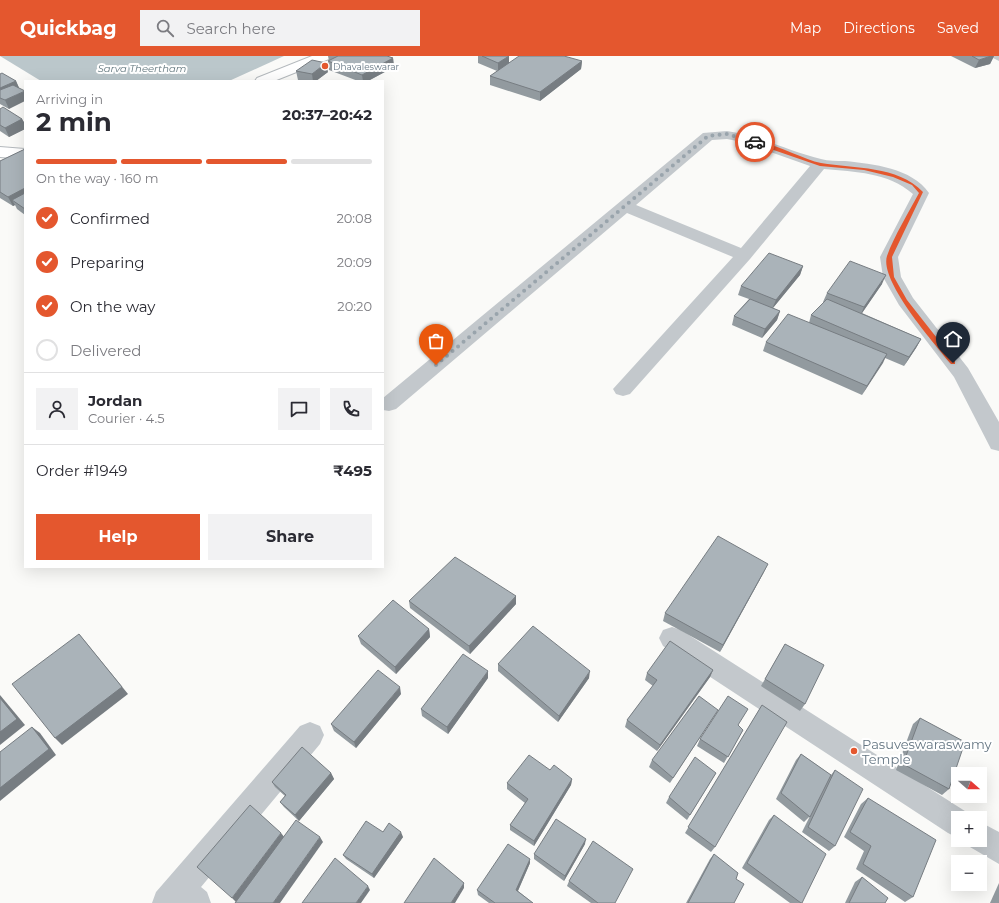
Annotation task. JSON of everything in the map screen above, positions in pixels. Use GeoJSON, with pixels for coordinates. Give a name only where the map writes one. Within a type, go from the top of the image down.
{"type":"FeatureCollection","features":[{"type":"Feature","properties":{"kind":"highway"},"geometry":{"type":"LineString","coordinates":[[264,80],[324,56]]}},
{"type":"Feature","properties":{"kind":"highway"},"geometry":{"type":"LineString","coordinates":[[0,152],[24,154]]}},
{"type":"Feature","properties":{"kind":"street"},"geometry":{"type":"LineString","coordinates":[[389,404],[708,136],[727,134],[745,138],[820,164],[864,168],[894,176],[913,184],[922,193],[889,257],[892,277],[905,301],[961,373],[999,443]]}},
{"type":"Feature","properties":{"kind":"street"},"geometry":{"type":"LineString","coordinates":[[624,389],[744,255],[820,164]]}},
{"type":"Feature","properties":{"kind":"street"},"geometry":{"type":"LineString","coordinates":[[624,206],[744,255]]}},
{"type":"Feature","properties":{"kind":"street"},"geometry":{"type":"LineString","coordinates":[[672,638],[951,818]]}},
{"type":"Feature","properties":{"kind":"street"},"geometry":{"type":"LineString","coordinates":[[182,898],[310,735]]}},
{"type":"Feature","properties":{"kind":"street"},"geometry":{"type":"LineString","coordinates":[[987,842],[999,850]]}},
{"type":"Feature","properties":{"kind":"lane"},"geometry":{"type":"LineString","coordinates":[[993,56],[999,59]]}},
{"type":"Feature","properties":{"kind":"water","name":"Sarva Theertham"},"geometry":{"type":"Polygon","coordinates":[[[0,56],[284,56],[231,80],[39,80],[0,56]]]}},
{"type":"Feature","properties":{"kind":"building"},"geometry":{"type":"Polygon","coordinates":[[[338,56],[387,56],[393,58],[362,75],[328,61],[338,56]]]}},
{"type":"Feature","properties":{"kind":"building"},"geometry":{"type":"Polygon","coordinates":[[[482,56],[509,56],[498,63],[482,56]]]}},
{"type":"Feature","properties":{"kind":"building"},"geometry":{"type":"Polygon","coordinates":[[[519,56],[564,56],[582,61],[540,92],[490,76],[519,56]]]}},
{"type":"Feature","properties":{"kind":"building"},"geometry":{"type":"Polygon","coordinates":[[[972,56],[991,56],[979,60],[972,56]]]}},
{"type":"Feature","properties":{"kind":"building"},"geometry":{"type":"Polygon","coordinates":[[[312,60],[326,63],[312,74],[296,71],[312,60]]]}},
{"type":"Feature","properties":{"kind":"building"},"geometry":{"type":"Polygon","coordinates":[[[2,73],[16,81],[0,88],[0,74],[2,73]]]}},
{"type":"Feature","properties":{"kind":"building"},"geometry":{"type":"Polygon","coordinates":[[[13,85],[24,91],[5,100],[0,98],[0,90],[13,85]]]}},
{"type":"Feature","properties":{"kind":"building"},"geometry":{"type":"Polygon","coordinates":[[[3,107],[22,119],[5,128],[0,125],[0,109],[3,107]]]}},
{"type":"Feature","properties":{"kind":"building"},"geometry":{"type":"Polygon","coordinates":[[[24,149],[24,189],[8,197],[0,192],[0,161],[24,149]]]}},
{"type":"Feature","properties":{"kind":"building"},"geometry":{"type":"Polygon","coordinates":[[[24,194],[24,208],[12,200],[24,194]]]}},
{"type":"Feature","properties":{"kind":"building"},"geometry":{"type":"Polygon","coordinates":[[[769,253],[803,266],[776,300],[741,286],[769,253]]]}},
{"type":"Feature","properties":{"kind":"building"},"geometry":{"type":"Polygon","coordinates":[[[850,261],[886,275],[864,307],[827,293],[850,261]]]}},
{"type":"Feature","properties":{"kind":"building"},"geometry":{"type":"Polygon","coordinates":[[[750,299],[780,311],[765,329],[734,316],[750,299]]]}},
{"type":"Feature","properties":{"kind":"building"},"geometry":{"type":"Polygon","coordinates":[[[827,299],[921,339],[909,357],[811,315],[827,299]]]}},
{"type":"Feature","properties":{"kind":"building"},"geometry":{"type":"Polygon","coordinates":[[[788,314],[887,354],[867,386],[766,342],[788,314]]]}},
{"type":"Feature","properties":{"kind":"building"},"geometry":{"type":"Polygon","coordinates":[[[718,536],[768,564],[723,645],[665,613],[718,536]]]}},
{"type":"Feature","properties":{"kind":"building"},"geometry":{"type":"Polygon","coordinates":[[[455,557],[516,596],[469,646],[409,601],[455,557]]]}},
{"type":"Feature","properties":{"kind":"building"},"geometry":{"type":"Polygon","coordinates":[[[393,600],[429,629],[395,667],[358,636],[393,600]]]}},
{"type":"Feature","properties":{"kind":"building"},"geometry":{"type":"Polygon","coordinates":[[[533,626],[590,671],[559,716],[498,664],[533,626]]]}},
{"type":"Feature","properties":{"kind":"building"},"geometry":{"type":"Polygon","coordinates":[[[79,634],[122,687],[55,738],[12,684],[79,634]]]}},
{"type":"Feature","properties":{"kind":"building"},"geometry":{"type":"Polygon","coordinates":[[[670,641],[713,670],[660,745],[627,720],[657,680],[647,673],[670,641]]]}},
{"type":"Feature","properties":{"kind":"building"},"geometry":{"type":"Polygon","coordinates":[[[785,644],[824,665],[805,704],[765,679],[785,644]]]}},
{"type":"Feature","properties":{"kind":"building"},"geometry":{"type":"Polygon","coordinates":[[[463,654],[488,671],[447,727],[421,709],[463,654]]]}},
{"type":"Feature","properties":{"kind":"building"},"geometry":{"type":"Polygon","coordinates":[[[378,670],[400,687],[354,742],[331,724],[378,670]]]}},
{"type":"Feature","properties":{"kind":"building"},"geometry":{"type":"Polygon","coordinates":[[[699,696],[718,710],[673,778],[652,760],[699,696]]]}},
{"type":"Feature","properties":{"kind":"building"},"geometry":{"type":"Polygon","coordinates":[[[728,696],[748,709],[738,725],[743,730],[728,757],[700,739],[728,696]]]}},
{"type":"Feature","properties":{"kind":"building"},"geometry":{"type":"Polygon","coordinates":[[[0,698],[17,719],[0,732],[0,698]]]}},
{"type":"Feature","properties":{"kind":"building"},"geometry":{"type":"Polygon","coordinates":[[[762,705],[787,722],[715,847],[688,827],[762,705]]]}},
{"type":"Feature","properties":{"kind":"building"},"geometry":{"type":"Polygon","coordinates":[[[920,718],[965,742],[956,767],[951,767],[951,783],[949,789],[903,764],[920,718]]]}},
{"type":"Feature","properties":{"kind":"building"},"geometry":{"type":"Polygon","coordinates":[[[32,727],[49,749],[0,788],[0,752],[32,727]]]}},
{"type":"Feature","properties":{"kind":"building"},"geometry":{"type":"Polygon","coordinates":[[[302,747],[331,773],[295,815],[280,802],[286,795],[272,782],[302,747]]]}},
{"type":"Feature","properties":{"kind":"building"},"geometry":{"type":"Polygon","coordinates":[[[801,754],[831,775],[810,817],[781,793],[801,754]]]}},
{"type":"Feature","properties":{"kind":"building"},"geometry":{"type":"Polygon","coordinates":[[[529,755],[550,770],[554,765],[572,779],[534,841],[510,825],[528,799],[507,783],[529,755]]]}},
{"type":"Feature","properties":{"kind":"building"},"geometry":{"type":"Polygon","coordinates":[[[695,757],[716,773],[690,815],[669,797],[695,757]]]}},
{"type":"Feature","properties":{"kind":"building"},"geometry":{"type":"Polygon","coordinates":[[[835,770],[863,789],[835,846],[808,827],[835,770]]]}},
{"type":"Feature","properties":{"kind":"building"},"geometry":{"type":"Polygon","coordinates":[[[868,798],[936,840],[913,897],[863,864],[871,846],[850,832],[868,798]]]}},
{"type":"Feature","properties":{"kind":"building"},"geometry":{"type":"Polygon","coordinates":[[[250,805],[281,833],[232,898],[197,867],[250,805]]]}},
{"type":"Feature","properties":{"kind":"building"},"geometry":{"type":"Polygon","coordinates":[[[774,815],[826,854],[802,903],[747,863],[774,815]]]}},
{"type":"Feature","properties":{"kind":"building"},"geometry":{"type":"Polygon","coordinates":[[[556,819],[586,839],[565,876],[534,854],[556,819]]]}},
{"type":"Feature","properties":{"kind":"building"},"geometry":{"type":"Polygon","coordinates":[[[296,820],[320,837],[273,903],[235,903],[296,820]]]}},
{"type":"Feature","properties":{"kind":"building"},"geometry":{"type":"Polygon","coordinates":[[[366,821],[383,832],[389,823],[401,832],[372,874],[343,855],[366,821]]]}},
{"type":"Feature","properties":{"kind":"building"},"geometry":{"type":"Polygon","coordinates":[[[593,841],[633,869],[615,903],[598,903],[569,881],[593,841]]]}},
{"type":"Feature","properties":{"kind":"building"},"geometry":{"type":"Polygon","coordinates":[[[508,844],[530,859],[516,890],[533,903],[495,903],[477,890],[508,844]]]}},
{"type":"Feature","properties":{"kind":"building"},"geometry":{"type":"Polygon","coordinates":[[[714,854],[738,873],[736,879],[744,884],[734,903],[688,903],[714,854]]]}},
{"type":"Feature","properties":{"kind":"building"},"geometry":{"type":"Polygon","coordinates":[[[335,858],[368,886],[356,903],[302,903],[335,858]]]}},
{"type":"Feature","properties":{"kind":"building"},"geometry":{"type":"Polygon","coordinates":[[[434,858],[464,883],[451,903],[404,903],[434,858]]]}},
{"type":"Feature","properties":{"kind":"building"},"geometry":{"type":"Polygon","coordinates":[[[862,877],[888,898],[885,903],[849,903],[862,877]]]}},
{"type":"Feature","properties":{"kind":"way so far"},"geometry":{"type":"LineString","coordinates":[[436,365],[708,136],[727,134],[755,142]]}},
{"type":"Feature","properties":{"kind":"place","name":"Dhavaleswarar"},"geometry":{"type":"Point","coordinates":[325,66]}},
{"type":"Feature","properties":{"kind":"place","name":"Pasuveswaraswamy Temple"},"geometry":{"type":"Point","coordinates":[854,751]}},
{"type":"Feature","properties":{"kind":"route"},"geometry":{"type":"LineString","coordinates":[[755,142],[820,164],[864,168],[894,176],[913,184],[922,193],[904,231],[889,257],[892,277],[905,301],[953,363]]}}]}
